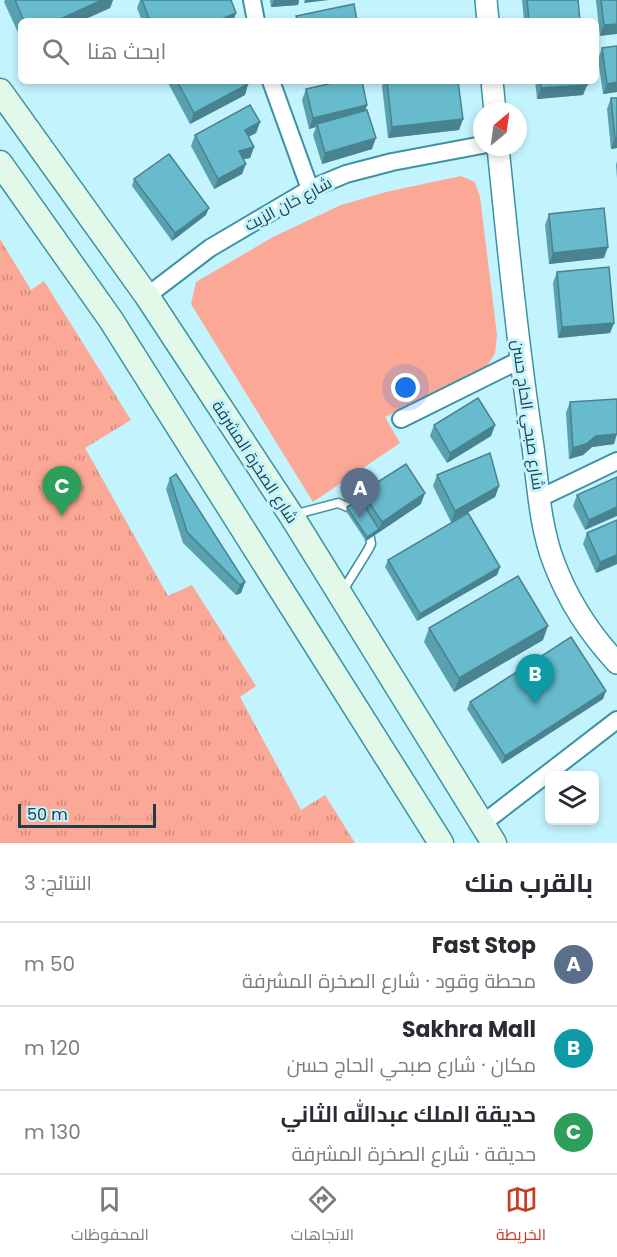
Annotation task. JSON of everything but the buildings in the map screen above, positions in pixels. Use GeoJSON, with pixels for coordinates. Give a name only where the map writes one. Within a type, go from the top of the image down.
{"type":"FeatureCollection","features":[{"type":"Feature","properties":{"kind":"main road","name":"شارع الصخرة المشرفة"},"geometry":{"type":"LineString","coordinates":[[0,91],[147,296],[291,515],[488,834]]}},
{"type":"Feature","properties":{"kind":"main road"},"geometry":{"type":"LineString","coordinates":[[0,163],[111,320],[441,843]]}},
{"type":"Feature","properties":{"kind":"street"},"geometry":{"type":"LineString","coordinates":[[252,0],[255,18]]}},
{"type":"Feature","properties":{"kind":"street"},"geometry":{"type":"LineString","coordinates":[[486,0],[488,18]]}},
{"type":"Feature","properties":{"kind":"street"},"geometry":{"type":"LineString","coordinates":[[272,84],[310,189]]}},
{"type":"Feature","properties":{"kind":"street"},"geometry":{"type":"LineString","coordinates":[[492,84],[494,102]]}},
{"type":"Feature","properties":{"kind":"street","name":"شارع خان الزيت"},"geometry":{"type":"LineString","coordinates":[[147,296],[210,248],[310,189],[346,174],[392,162],[473,147]]}},
{"type":"Feature","properties":{"kind":"street","name":"شارع صبحي الحاج حسن"},"geometry":{"type":"LineString","coordinates":[[499,156],[520,360],[548,542],[553,562],[578,613],[617,663]]}},
{"type":"Feature","properties":{"kind":"street"},"geometry":{"type":"LineString","coordinates":[[401,419],[520,360]]}},
{"type":"Feature","properties":{"kind":"street"},"geometry":{"type":"LineString","coordinates":[[540,498],[617,461]]}},
{"type":"Feature","properties":{"kind":"street"},"geometry":{"type":"LineString","coordinates":[[488,834],[617,720]]}},
{"type":"Feature","properties":{"kind":"lane"},"geometry":{"type":"LineString","coordinates":[[291,515],[338,503],[350,508]]}},
{"type":"Feature","properties":{"kind":"lane"},"geometry":{"type":"LineString","coordinates":[[340,595],[368,550],[371,544],[370,538]]}},
{"type":"Feature","properties":{"kind":"green space"},"geometry":{"type":"Polygon","coordinates":[[[461,176],[475,182],[480,197],[497,335],[495,354],[485,368],[385,417],[400,443],[313,502],[191,304],[196,282],[273,237],[341,205],[386,192],[461,176]]]}},
{"type":"Feature","properties":{"kind":"green space"},"geometry":{"type":"Polygon","coordinates":[[[0,239],[31,290],[44,281],[131,420],[85,448],[168,596],[192,585],[256,686],[240,697],[301,810],[325,795],[355,843],[0,843],[0,239]]]}},
{"type":"Feature","properties":{"kind":"place","name":"حديقة الملك عبدالله الثاني"},"geometry":{"type":"Point","coordinates":[62,516]}},
{"type":"Feature","properties":{"kind":"place","name":"Fast Stop"},"geometry":{"type":"Point","coordinates":[360,518]}},
{"type":"Feature","properties":{"kind":"place","name":"Sakhra Mall"},"geometry":{"type":"Point","coordinates":[535,704]}}]}
